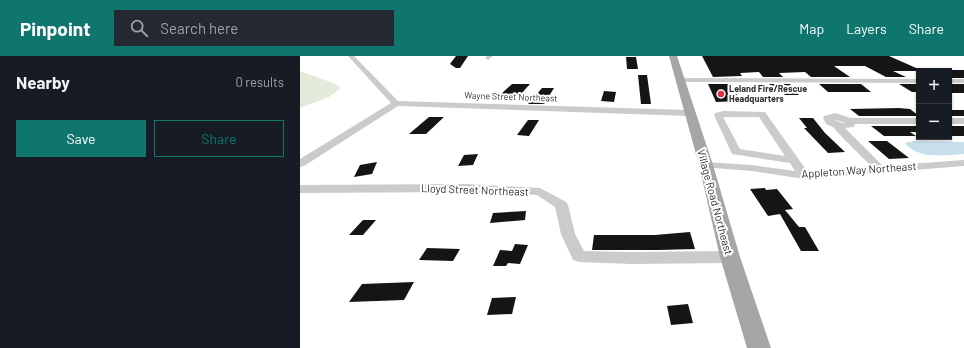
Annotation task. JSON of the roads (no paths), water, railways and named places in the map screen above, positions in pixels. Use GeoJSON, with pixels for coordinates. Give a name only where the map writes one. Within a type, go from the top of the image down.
{"type":"FeatureCollection","features":[{"type":"Feature","properties":{"kind":"main road","name":"Village Road Northeast"},"geometry":{"type":"LineString","coordinates":[[673,56],[706,165],[730,257],[760,348]]}},
{"type":"Feature","properties":{"kind":"street"},"geometry":{"type":"LineString","coordinates":[[300,164],[396,103],[351,56]]}},
{"type":"Feature","properties":{"kind":"street"},"geometry":{"type":"LineString","coordinates":[[680,80],[916,81]]}},
{"type":"Feature","properties":{"kind":"street"},"geometry":{"type":"LineString","coordinates":[[952,81],[964,81]]}},
{"type":"Feature","properties":{"kind":"street","name":"Wayne Street Northeast"},"geometry":{"type":"LineString","coordinates":[[396,103],[690,113]]}},
{"type":"Feature","properties":{"kind":"street"},"geometry":{"type":"LineString","coordinates":[[794,160],[736,152],[719,114],[762,114],[794,160],[804,175]]}},
{"type":"Feature","properties":{"kind":"street"},"geometry":{"type":"LineString","coordinates":[[880,168],[844,134],[838,125],[829,122],[828,118],[840,117],[850,121],[916,121]]}},
{"type":"Feature","properties":{"kind":"street"},"geometry":{"type":"LineString","coordinates":[[952,121],[964,121]]}},
{"type":"Feature","properties":{"kind":"street","name":"Appleton Way Northeast"},"geometry":{"type":"LineString","coordinates":[[706,165],[752,168],[804,175],[880,168],[964,163]]}},
{"type":"Feature","properties":{"kind":"street","name":"Lloyd Street Northeast"},"geometry":{"type":"LineString","coordinates":[[300,189],[466,188],[540,192],[562,205],[568,234],[579,256],[631,258],[730,257]]}},
{"type":"Feature","properties":{"kind":"water"},"geometry":{"type":"Polygon","coordinates":[[[914,141],[964,142],[964,154],[933,155],[917,152],[905,143],[914,141]]]}},
{"type":"Feature","properties":{"kind":"place","name":"Leland Fire/Rescue Headquarters"},"geometry":{"type":"Point","coordinates":[721,94]}}]}
